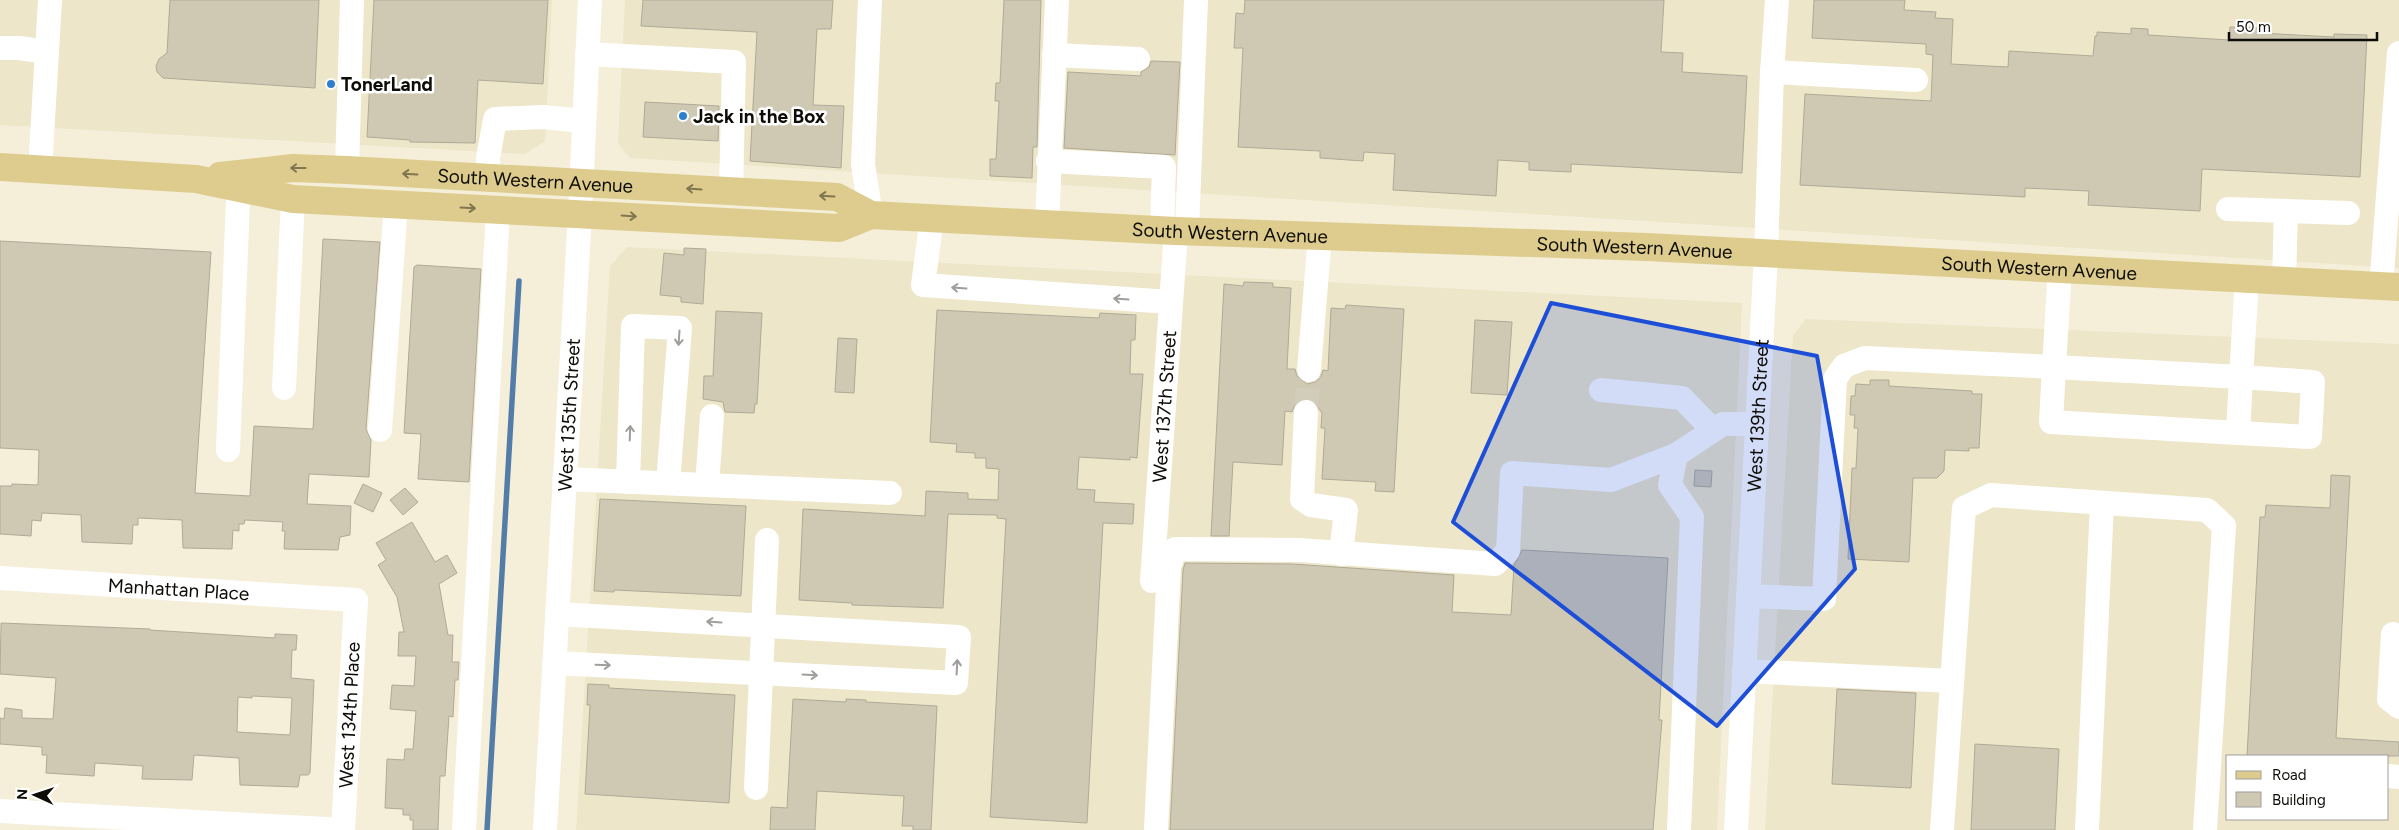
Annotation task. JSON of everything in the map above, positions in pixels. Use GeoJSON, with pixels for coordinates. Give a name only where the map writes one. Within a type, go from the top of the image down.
{"type":"FeatureCollection","features":[{"type":"Feature","properties":{"kind":"main road","name":"South Western Avenue"},"geometry":{"type":"LineString","coordinates":[[0,167],[239,181],[293,199],[838,228],[871,215],[1175,230],[1766,253],[2390,287]]}},
{"type":"Feature","properties":{"kind":"main road","name":"South Western Avenue"},"geometry":{"type":"LineString","coordinates":[[239,181],[293,168],[581,182],[836,197],[871,215]]}},
{"type":"Feature","properties":{"kind":"street"},"geometry":{"type":"LineString","coordinates":[[40,170],[50,0]]}},
{"type":"Feature","properties":{"kind":"street"},"geometry":{"type":"LineString","coordinates":[[347,170],[352,0]]}},
{"type":"Feature","properties":{"kind":"street","name":"West 135th Street"},"geometry":{"type":"LineString","coordinates":[[545,830],[580,213],[590,0]]}},
{"type":"Feature","properties":{"kind":"street"},"geometry":{"type":"LineString","coordinates":[[870,0],[863,164],[871,215]]}},
{"type":"Feature","properties":{"kind":"street"},"geometry":{"type":"LineString","coordinates":[[1047,224],[1048,161],[1057,0]]}},
{"type":"Feature","properties":{"kind":"street"},"geometry":{"type":"LineString","coordinates":[[1175,230],[1196,0]]}},
{"type":"Feature","properties":{"kind":"street","name":"West 139th Street"},"geometry":{"type":"LineString","coordinates":[[1736,830],[1777,0]]}},
{"type":"Feature","properties":{"kind":"street"},"geometry":{"type":"LineString","coordinates":[[0,48],[19,48],[47,52]]}},
{"type":"Feature","properties":{"kind":"street"},"geometry":{"type":"LineString","coordinates":[[2390,287],[2399,53]]}},
{"type":"Feature","properties":{"kind":"street"},"geometry":{"type":"LineString","coordinates":[[587,54],[734,62],[731,192]]}},
{"type":"Feature","properties":{"kind":"street"},"geometry":{"type":"LineString","coordinates":[[1054,55],[1138,59]]}},
{"type":"Feature","properties":{"kind":"street"},"geometry":{"type":"LineString","coordinates":[[1772,72],[1916,80]]}},
{"type":"Feature","properties":{"kind":"street"},"geometry":{"type":"LineString","coordinates":[[489,178],[488,158],[495,119],[543,117],[583,120]]}},
{"type":"Feature","properties":{"kind":"street"},"geometry":{"type":"LineString","coordinates":[[1048,161],[1164,167],[1175,230]]}},
{"type":"Feature","properties":{"kind":"street"},"geometry":{"type":"LineString","coordinates":[[228,450],[239,181]]}},
{"type":"Feature","properties":{"kind":"street"},"geometry":{"type":"LineString","coordinates":[[284,388],[293,199]]}},
{"type":"Feature","properties":{"kind":"street"},"geometry":{"type":"LineString","coordinates":[[380,430],[396,204]]}},
{"type":"Feature","properties":{"kind":"street"},"geometry":{"type":"LineString","coordinates":[[464,830],[498,209]]}},
{"type":"Feature","properties":{"kind":"street"},"geometry":{"type":"LineString","coordinates":[[2228,209],[2348,213]]}},
{"type":"Feature","properties":{"kind":"street"},"geometry":{"type":"LineString","coordinates":[[2284,281],[2286,211]]}},
{"type":"Feature","properties":{"kind":"street"},"geometry":{"type":"LineString","coordinates":[[932,218],[923,285],[1170,302]]}},
{"type":"Feature","properties":{"kind":"street","name":"West 137th Street"},"geometry":{"type":"LineString","coordinates":[[1152,581],[1175,230]]}},
{"type":"Feature","properties":{"kind":"street"},"geometry":{"type":"LineString","coordinates":[[1309,370],[1320,235]]}},
{"type":"Feature","properties":{"kind":"street"},"geometry":{"type":"LineString","coordinates":[[1748,596],[1824,599],[1836,379],[1844,366],[1865,358],[2054,367],[2241,377],[2313,382],[2310,437],[2051,422],[2054,367],[2060,269]]}},
{"type":"Feature","properties":{"kind":"street"},"geometry":{"type":"LineString","coordinates":[[2238,433],[2247,279]]}},
{"type":"Feature","properties":{"kind":"street"},"geometry":{"type":"LineString","coordinates":[[628,482],[633,326],[680,328],[668,483]]}},
{"type":"Feature","properties":{"kind":"street"},"geometry":{"type":"LineString","coordinates":[[1601,390],[1682,398],[1713,430]]}},
{"type":"Feature","properties":{"kind":"street"},"geometry":{"type":"LineString","coordinates":[[1306,412],[1302,499],[1311,505],[1346,510],[1342,554]]}},
{"type":"Feature","properties":{"kind":"street"},"geometry":{"type":"LineString","coordinates":[[707,485],[712,416]]}},
{"type":"Feature","properties":{"kind":"street"},"geometry":{"type":"LineString","coordinates":[[1156,830],[1169,567],[1175,549],[1299,550],[1495,564],[1508,551],[1512,473],[1612,480],[1676,454],[1723,424],[1757,424]]}},
{"type":"Feature","properties":{"kind":"street"},"geometry":{"type":"LineString","coordinates":[[1676,454],[1670,485],[1692,517],[1679,830]]}},
{"type":"Feature","properties":{"kind":"street"},"geometry":{"type":"LineString","coordinates":[[564,478],[890,493]]}},
{"type":"Feature","properties":{"kind":"street"},"geometry":{"type":"LineString","coordinates":[[1942,830],[1964,508],[1991,496],[2207,510],[2224,526],[2205,830]]}},
{"type":"Feature","properties":{"kind":"street"},"geometry":{"type":"LineString","coordinates":[[2087,830],[2102,503]]}},
{"type":"Feature","properties":{"kind":"street"},"geometry":{"type":"LineString","coordinates":[[756,788],[767,540]]}},
{"type":"Feature","properties":{"kind":"street","name":"Manhattan Place"},"geometry":{"type":"LineString","coordinates":[[0,578],[356,600]]}},
{"type":"Feature","properties":{"kind":"street","name":"West 134th Place"},"geometry":{"type":"LineString","coordinates":[[343,830],[356,600]]}},
{"type":"Feature","properties":{"kind":"street"},"geometry":{"type":"LineString","coordinates":[[554,663],[956,683],[958,638],[557,614]]}},
{"type":"Feature","properties":{"kind":"street"},"geometry":{"type":"LineString","coordinates":[[2393,634],[2389,699],[2399,707]]}},
{"type":"Feature","properties":{"kind":"street"},"geometry":{"type":"LineString","coordinates":[[1744,671],[1952,681]]}},
{"type":"Feature","properties":{"kind":"street"},"geometry":{"type":"LineString","coordinates":[[0,812],[343,830]]}},
{"type":"Feature","properties":{"kind":"highlighted area"},"geometry":{"type":"Polygon","coordinates":[[[1551,303],[1817,356],[1855,569],[1717,726],[1453,522],[1551,303]]]}},
{"type":"Feature","properties":{"kind":"shaded area"},"geometry":{"type":"Polygon","coordinates":[[[0,0],[552,0],[545,141],[525,154],[0,125],[0,0]]]}},
{"type":"Feature","properties":{"kind":"shaded area"},"geometry":{"type":"Polygon","coordinates":[[[625,0],[2399,0],[2399,268],[630,158],[618,143],[625,0]]]}},
{"type":"Feature","properties":{"kind":"shaded area"},"geometry":{"type":"Polygon","coordinates":[[[627,247],[1742,303],[1717,830],[576,830],[610,266],[627,247]]]}},
{"type":"Feature","properties":{"kind":"shaded area"},"geometry":{"type":"Polygon","coordinates":[[[1806,319],[2399,344],[2399,830],[1765,830],[1793,335],[1806,319]]]}},
{"type":"Feature","properties":{"kind":"building"},"geometry":{"type":"Polygon","coordinates":[[[170,0],[319,0],[315,88],[163,78],[157,72],[156,66],[159,59],[167,53],[170,0]]]}},
{"type":"Feature","properties":{"kind":"building"},"geometry":{"type":"Polygon","coordinates":[[[374,0],[548,0],[543,84],[478,80],[475,143],[410,142],[410,140],[367,137],[374,0]]]}},
{"type":"Feature","properties":{"kind":"building"},"geometry":{"type":"Polygon","coordinates":[[[643,0],[833,0],[831,29],[817,29],[813,105],[844,106],[841,168],[750,161],[757,32],[641,26],[643,0]]]}},
{"type":"Feature","properties":{"kind":"building"},"geometry":{"type":"Polygon","coordinates":[[[1004,0],[1041,0],[1037,147],[1033,147],[1032,178],[990,176],[990,159],[996,159],[999,101],[995,101],[996,83],[1000,83],[1004,0]]]}},
{"type":"Feature","properties":{"kind":"building"},"geometry":{"type":"Polygon","coordinates":[[[1245,0],[1664,0],[1661,52],[1683,53],[1682,72],[1747,76],[1742,173],[1571,164],[1571,172],[1529,170],[1529,162],[1498,160],[1496,196],[1393,190],[1395,154],[1364,152],[1363,161],[1320,158],[1320,151],[1238,147],[1243,48],[1234,48],[1236,13],[1244,14],[1245,0]]]}},
{"type":"Feature","properties":{"kind":"building"},"geometry":{"type":"Polygon","coordinates":[[[1814,0],[1905,0],[1904,10],[1936,12],[1935,18],[1953,19],[1951,64],[2008,67],[2009,51],[2093,56],[2097,32],[2131,34],[2131,28],[2148,29],[2148,35],[2229,40],[2230,27],[2259,28],[2259,33],[2334,37],[2334,34],[2367,35],[2360,177],[2202,169],[2200,211],[2088,205],[2089,191],[2025,188],[2025,197],[1800,185],[1805,94],[1931,101],[1933,55],[1926,54],[1926,44],[1812,38],[1814,0]]]}},
{"type":"Feature","properties":{"kind":"building"},"geometry":{"type":"Polygon","coordinates":[[[1151,61],[1180,62],[1175,155],[1064,148],[1068,72],[1141,76],[1141,72],[1149,67],[1151,61]]]}},
{"type":"Feature","properties":{"kind":"building","name":"Jack in the Box"},"geometry":{"type":"Polygon","coordinates":[[[645,102],[719,106],[718,141],[643,137],[645,102]]]}},
{"type":"Feature","properties":{"kind":"building"},"geometry":{"type":"Polygon","coordinates":[[[323,239],[380,242],[366,429],[371,440],[369,477],[309,474],[307,504],[351,506],[350,535],[340,537],[338,550],[284,549],[285,531],[282,531],[283,522],[245,520],[244,524],[239,524],[239,531],[233,530],[232,549],[183,548],[182,520],[138,518],[138,525],[133,525],[132,544],[82,542],[81,515],[42,513],[41,521],[32,520],[31,536],[0,534],[0,486],[12,486],[12,484],[38,485],[39,450],[0,448],[0,241],[211,252],[195,493],[250,496],[254,426],[313,429],[323,239]]]}},
{"type":"Feature","properties":{"kind":"building"},"geometry":{"type":"Polygon","coordinates":[[[684,248],[706,249],[703,304],[681,302],[681,297],[660,295],[664,253],[684,255],[684,248]]]}},
{"type":"Feature","properties":{"kind":"building"},"geometry":{"type":"Polygon","coordinates":[[[417,265],[481,269],[469,482],[418,479],[421,434],[404,433],[414,267],[417,265]]]}},
{"type":"Feature","properties":{"kind":"building"},"geometry":{"type":"Polygon","coordinates":[[[1244,282],[1273,283],[1273,287],[1291,288],[1287,369],[1295,369],[1297,376],[1307,384],[1315,382],[1321,377],[1323,370],[1328,371],[1331,308],[1345,309],[1346,305],[1404,309],[1394,492],[1375,491],[1376,482],[1322,479],[1325,428],[1321,428],[1322,413],[1313,400],[1300,400],[1295,404],[1292,412],[1285,411],[1282,465],[1233,462],[1229,536],[1211,536],[1224,284],[1243,286],[1244,282]]]}},
{"type":"Feature","properties":{"kind":"building"},"geometry":{"type":"Polygon","coordinates":[[[937,310],[1099,318],[1100,313],[1136,315],[1135,340],[1131,340],[1130,374],[1143,374],[1137,458],[1130,457],[1130,460],[1079,457],[1077,489],[1095,490],[1094,502],[1134,504],[1133,524],[1103,523],[1087,823],[990,817],[1006,519],[997,518],[997,515],[948,514],[943,608],[852,605],[852,603],[799,600],[803,509],[925,516],[926,491],[968,493],[968,499],[998,500],[999,469],[986,468],[986,458],[975,458],[975,453],[956,452],[957,444],[930,442],[937,310]]]}},
{"type":"Feature","properties":{"kind":"building"},"geometry":{"type":"Polygon","coordinates":[[[716,311],[762,313],[757,404],[755,404],[754,413],[725,412],[723,402],[703,399],[704,376],[713,376],[716,311]]]}},
{"type":"Feature","properties":{"kind":"building"},"geometry":{"type":"Polygon","coordinates":[[[1475,320],[1512,322],[1507,395],[1471,393],[1475,320]]]}},
{"type":"Feature","properties":{"kind":"building"},"geometry":{"type":"Polygon","coordinates":[[[838,338],[857,339],[854,393],[835,392],[838,338]]]}},
{"type":"Feature","properties":{"kind":"building"},"geometry":{"type":"Polygon","coordinates":[[[1870,380],[1889,380],[1889,386],[1972,391],[1972,394],[1982,394],[1979,448],[1969,448],[1969,451],[1945,450],[1944,471],[1937,478],[1913,478],[1909,562],[1848,559],[1852,468],[1856,468],[1858,428],[1854,428],[1855,415],[1850,415],[1851,396],[1855,396],[1856,384],[1870,385],[1870,380]]]}},
{"type":"Feature","properties":{"kind":"building"},"geometry":{"type":"Polygon","coordinates":[[[1695,470],[1712,471],[1711,487],[1694,486],[1695,470]]]}},
{"type":"Feature","properties":{"kind":"building"},"geometry":{"type":"Polygon","coordinates":[[[2331,475],[2350,476],[2336,738],[2399,742],[2399,756],[2247,755],[2260,517],[2265,517],[2266,505],[2330,508],[2331,475]]]}},
{"type":"Feature","properties":{"kind":"building"},"geometry":{"type":"Polygon","coordinates":[[[363,484],[382,493],[373,512],[354,503],[363,484]]]}},
{"type":"Feature","properties":{"kind":"building"},"geometry":{"type":"Polygon","coordinates":[[[405,488],[418,502],[403,515],[390,500],[405,488]]]}},
{"type":"Feature","properties":{"kind":"building"},"geometry":{"type":"Polygon","coordinates":[[[600,499],[746,506],[741,596],[614,590],[614,592],[594,591],[600,499]]]}},
{"type":"Feature","properties":{"kind":"building"},"geometry":{"type":"Polygon","coordinates":[[[412,522],[435,562],[447,555],[457,573],[439,584],[448,635],[453,635],[452,662],[459,662],[458,680],[455,680],[453,717],[449,716],[445,776],[440,776],[438,830],[413,830],[413,820],[410,820],[410,815],[403,815],[403,809],[385,808],[387,759],[404,760],[405,749],[413,749],[416,711],[390,709],[392,685],[414,686],[416,656],[398,656],[399,632],[404,632],[397,597],[378,565],[386,560],[376,543],[412,522]]]}},
{"type":"Feature","properties":{"kind":"building"},"geometry":{"type":"Polygon","coordinates":[[[1522,550],[1668,558],[1659,720],[1662,720],[1653,830],[1170,830],[1183,570],[1185,563],[1292,564],[1454,575],[1452,612],[1511,615],[1514,565],[1522,550]]]}},
{"type":"Feature","properties":{"kind":"building"},"geometry":{"type":"Polygon","coordinates":[[[1,623],[150,629],[275,638],[275,634],[297,635],[296,650],[292,650],[291,678],[314,680],[310,773],[308,775],[300,775],[298,787],[240,785],[239,758],[194,755],[192,780],[142,779],[143,766],[95,763],[94,776],[46,773],[47,755],[42,755],[42,747],[0,744],[0,718],[4,719],[5,708],[22,710],[22,718],[53,719],[56,678],[0,674],[1,623]],[[238,697],[237,732],[290,735],[292,698],[238,697]]]}},
{"type":"Feature","properties":{"kind":"building"},"geometry":{"type":"Polygon","coordinates":[[[588,684],[609,685],[609,688],[735,695],[729,803],[585,794],[590,705],[587,705],[588,684]]]}},
{"type":"Feature","properties":{"kind":"building"},"geometry":{"type":"Polygon","coordinates":[[[1837,689],[1916,693],[1911,788],[1832,784],[1837,689]]]}},
{"type":"Feature","properties":{"kind":"building"},"geometry":{"type":"Polygon","coordinates":[[[793,699],[846,702],[846,699],[937,706],[931,830],[913,830],[913,826],[902,826],[904,796],[817,791],[815,830],[770,830],[771,807],[787,808],[793,699]]]}},
{"type":"Feature","properties":{"kind":"building"},"geometry":{"type":"Polygon","coordinates":[[[1975,744],[2059,749],[2055,830],[1971,830],[1975,744]]]}},
{"type":"Feature","properties":{"kind":"waterway"},"geometry":{"type":"LineString","coordinates":[[487,830],[519,281]]}},
{"type":"Feature","properties":{"kind":"tunnel"},"geometry":{"type":"LineString","coordinates":[[1306,412],[1309,370]]}},
{"type":"Feature","properties":{"kind":"place","name":"TonerLand"},"geometry":{"type":"Point","coordinates":[331,84]}},
{"type":"Feature","properties":{"kind":"place","name":"Jack in the Box"},"geometry":{"type":"Point","coordinates":[683,116]}}]}
